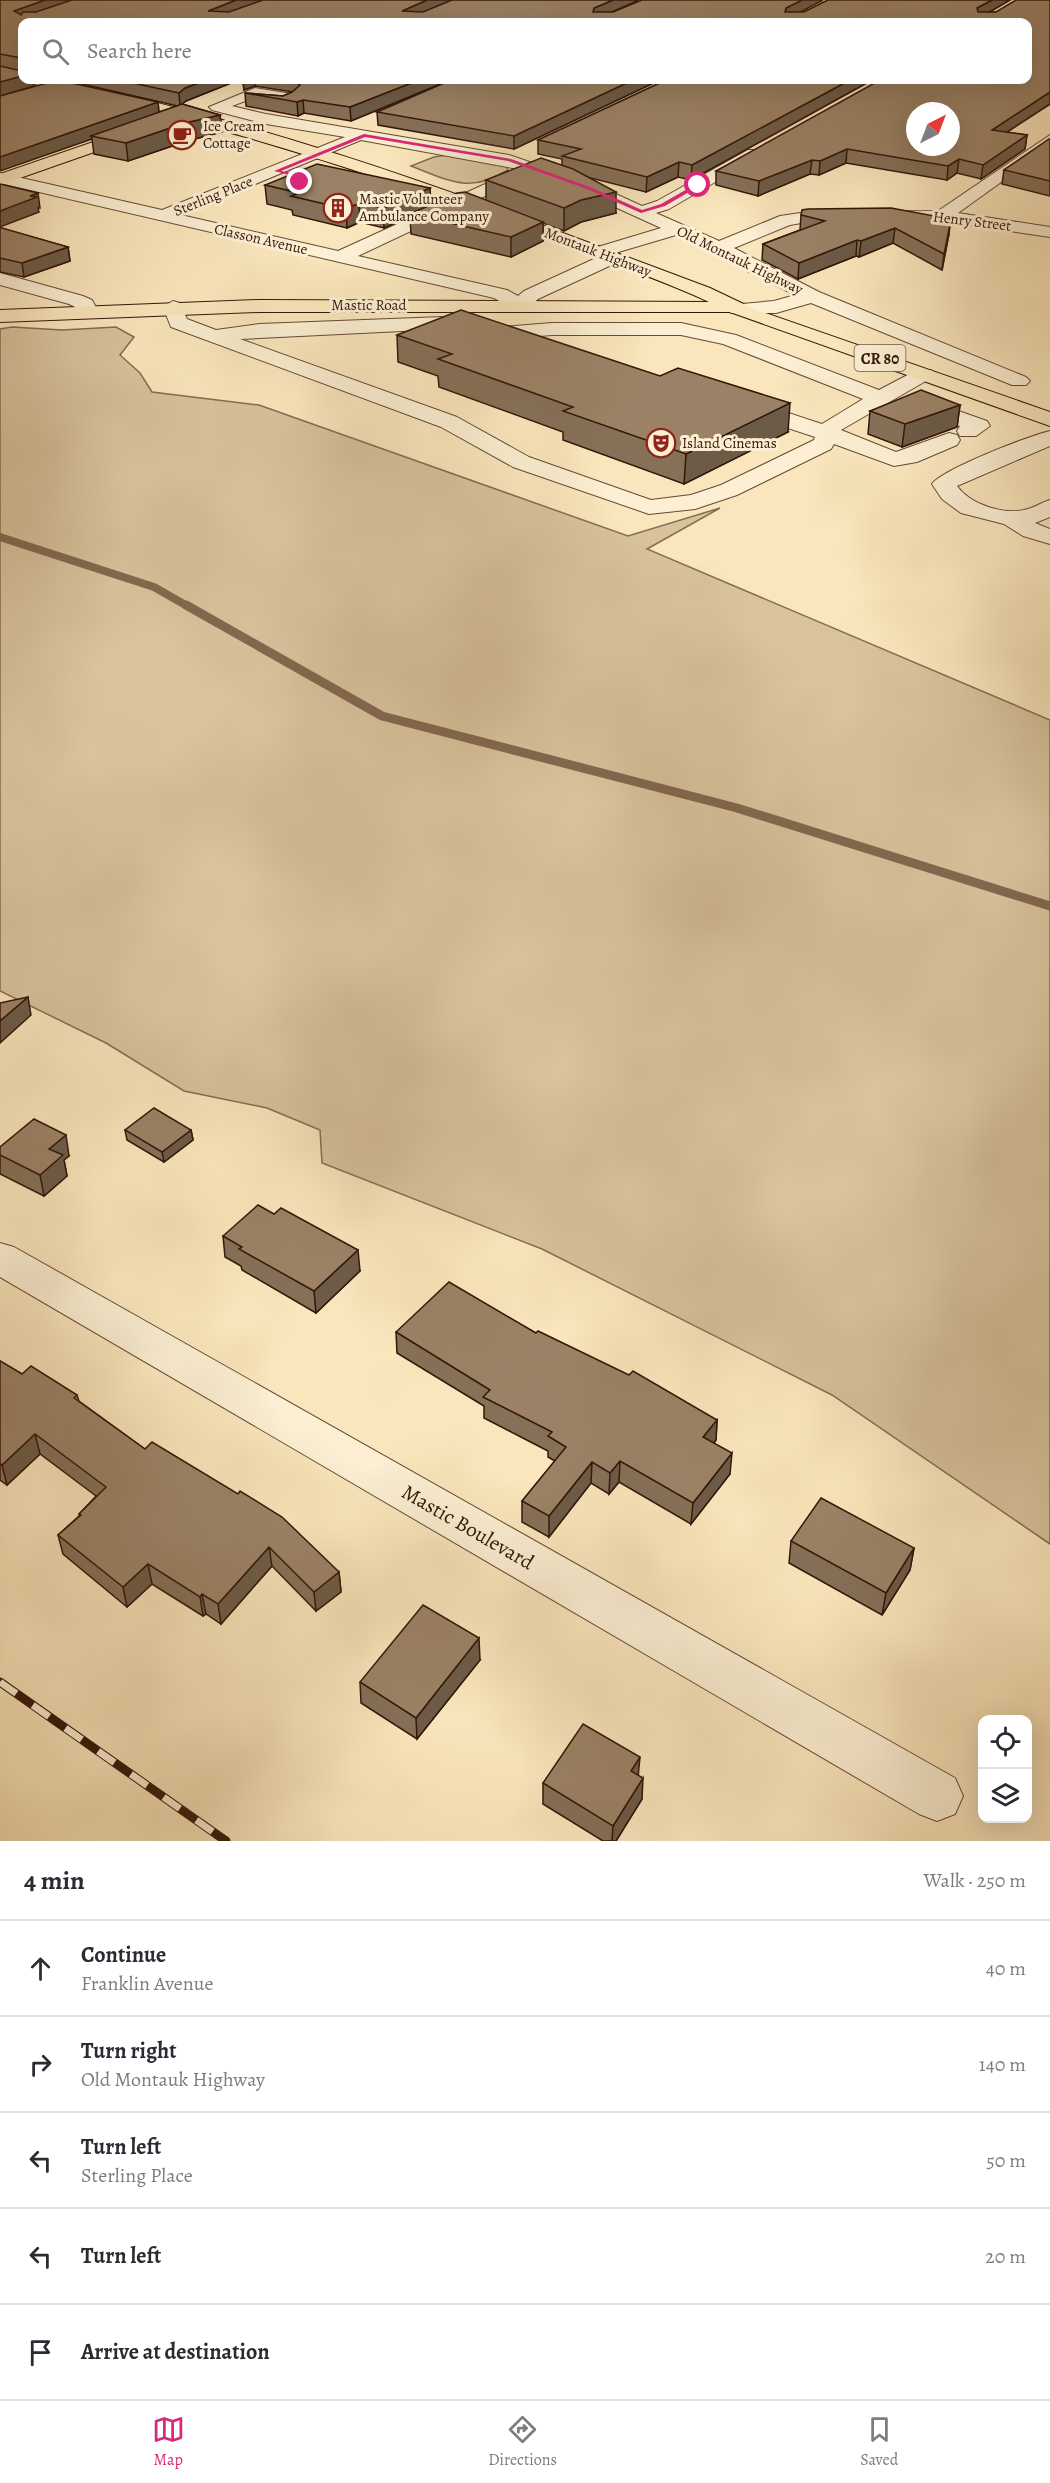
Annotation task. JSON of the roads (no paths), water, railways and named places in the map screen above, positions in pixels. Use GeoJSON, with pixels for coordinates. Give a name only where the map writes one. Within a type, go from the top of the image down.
{"type":"FeatureCollection","features":[{"type":"Feature","properties":{"kind":"main road","name":"Montauk Highway"},"geometry":{"type":"LineString","coordinates":[[61,85],[183,114],[321,153],[460,200],[703,292],[738,309],[1050,419]]}},
{"type":"Feature","properties":{"kind":"main road"},"geometry":{"type":"LineString","coordinates":[[1,179],[183,114]]}},
{"type":"Feature","properties":{"kind":"main road","name":"Mastic Road"},"geometry":{"type":"LineString","coordinates":[[0,316],[173,308],[444,314],[520,306],[738,309]]}},
{"type":"Feature","properties":{"kind":"street"},"geometry":{"type":"LineString","coordinates":[[49,84],[61,85]]}},
{"type":"Feature","properties":{"kind":"street"},"geometry":{"type":"LineString","coordinates":[[183,114],[248,84]]}},
{"type":"Feature","properties":{"kind":"street"},"geometry":{"type":"LineString","coordinates":[[207,103],[239,97]]}},
{"type":"Feature","properties":{"kind":"street","name":"Old Montauk Highway"},"geometry":{"type":"LineString","coordinates":[[207,103],[266,119],[343,132],[367,128],[509,160],[533,168],[588,188],[641,212],[719,248],[812,296],[1019,381]]}},
{"type":"Feature","properties":{"kind":"street","name":"Sterling Place"},"geometry":{"type":"LineString","coordinates":[[163,216],[321,153],[367,128]]}},
{"type":"Feature","properties":{"kind":"street"},"geometry":{"type":"LineString","coordinates":[[942,216],[1050,140]]}},
{"type":"Feature","properties":{"kind":"street"},"geometry":{"type":"LineString","coordinates":[[641,212],[673,200],[771,144]]}},
{"type":"Feature","properties":{"kind":"street"},"geometry":{"type":"LineString","coordinates":[[509,160],[527,151]]}},
{"type":"Feature","properties":{"kind":"street"},"geometry":{"type":"LineString","coordinates":[[340,257],[533,168]]}},
{"type":"Feature","properties":{"kind":"street"},"geometry":{"type":"LineString","coordinates":[[276,171],[303,179]]}},
{"type":"Feature","properties":{"kind":"street","name":"Classon Avenue"},"geometry":{"type":"LineString","coordinates":[[1,179],[500,294],[520,306]]}},
{"type":"Feature","properties":{"kind":"street"},"geometry":{"type":"LineString","coordinates":[[199,202],[233,209]]}},
{"type":"Feature","properties":{"kind":"street","name":"Henry Street"},"geometry":{"type":"LineString","coordinates":[[719,248],[786,220],[807,217],[942,216],[1050,232]]}},
{"type":"Feature","properties":{"kind":"street"},"geometry":{"type":"LineString","coordinates":[[520,306],[531,295],[604,255],[678,229]]}},
{"type":"Feature","properties":{"kind":"street"},"geometry":{"type":"LineString","coordinates":[[348,237],[372,242]]}},
{"type":"Feature","properties":{"kind":"street"},"geometry":{"type":"LineString","coordinates":[[428,278],[456,265]]}},
{"type":"Feature","properties":{"kind":"street"},"geometry":{"type":"LineString","coordinates":[[0,279],[76,300],[85,304],[88,311]]}},
{"type":"Feature","properties":{"kind":"street","name":"Old Montauk Highway"},"geometry":{"type":"LineString","coordinates":[[738,309],[776,307],[812,296]]}},
{"type":"Feature","properties":{"kind":"street"},"geometry":{"type":"LineString","coordinates":[[173,308],[178,323],[448,422],[521,462],[650,507],[695,502],[729,490],[823,444],[826,433],[832,425],[924,374]]}},
{"type":"Feature","properties":{"kind":"street"},"geometry":{"type":"LineString","coordinates":[[213,336],[444,314],[489,334],[533,349]]}},
{"type":"Feature","properties":{"kind":"street"},"geometry":{"type":"LineString","coordinates":[[489,334],[573,329],[681,329],[705,332],[979,426],[909,458],[894,459],[728,400]]}},
{"type":"Feature","properties":{"kind":"street"},"geometry":{"type":"LineString","coordinates":[[1050,438],[990,461],[944,484],[947,493],[960,502],[990,514],[1009,517],[1033,516],[1050,507]]}},
{"type":"Feature","properties":{"kind":"street"},"geometry":{"type":"LineString","coordinates":[[1009,517],[1032,531],[1050,537]]}},
{"type":"Feature","properties":{"kind":"street","name":"Mastic Boulevard"},"geometry":{"type":"LineString","coordinates":[[0,1258],[937,1796]]}},
{"type":"Feature","properties":{"kind":"waterway"},"geometry":{"type":"LineString","coordinates":[[0,537],[154,587],[189,607]]}},
{"type":"Feature","properties":{"kind":"waterway"},"geometry":{"type":"LineString","coordinates":[[186,605],[382,716],[737,808],[1050,906]]}},
{"type":"Feature","properties":{"kind":"railway"},"geometry":{"type":"LineString","coordinates":[[0,1682],[226,1841]]}},
{"type":"Feature","properties":{"kind":"place","name":"Ice Cream Cottage"},"geometry":{"type":"Point","coordinates":[182,135]}},
{"type":"Feature","properties":{"kind":"place","name":"Mastic Volunteer Ambulance Company"},"geometry":{"type":"Point","coordinates":[338,208]}},
{"type":"Feature","properties":{"kind":"place","name":"Island Cinemas"},"geometry":{"type":"Point","coordinates":[661,443]}}]}
